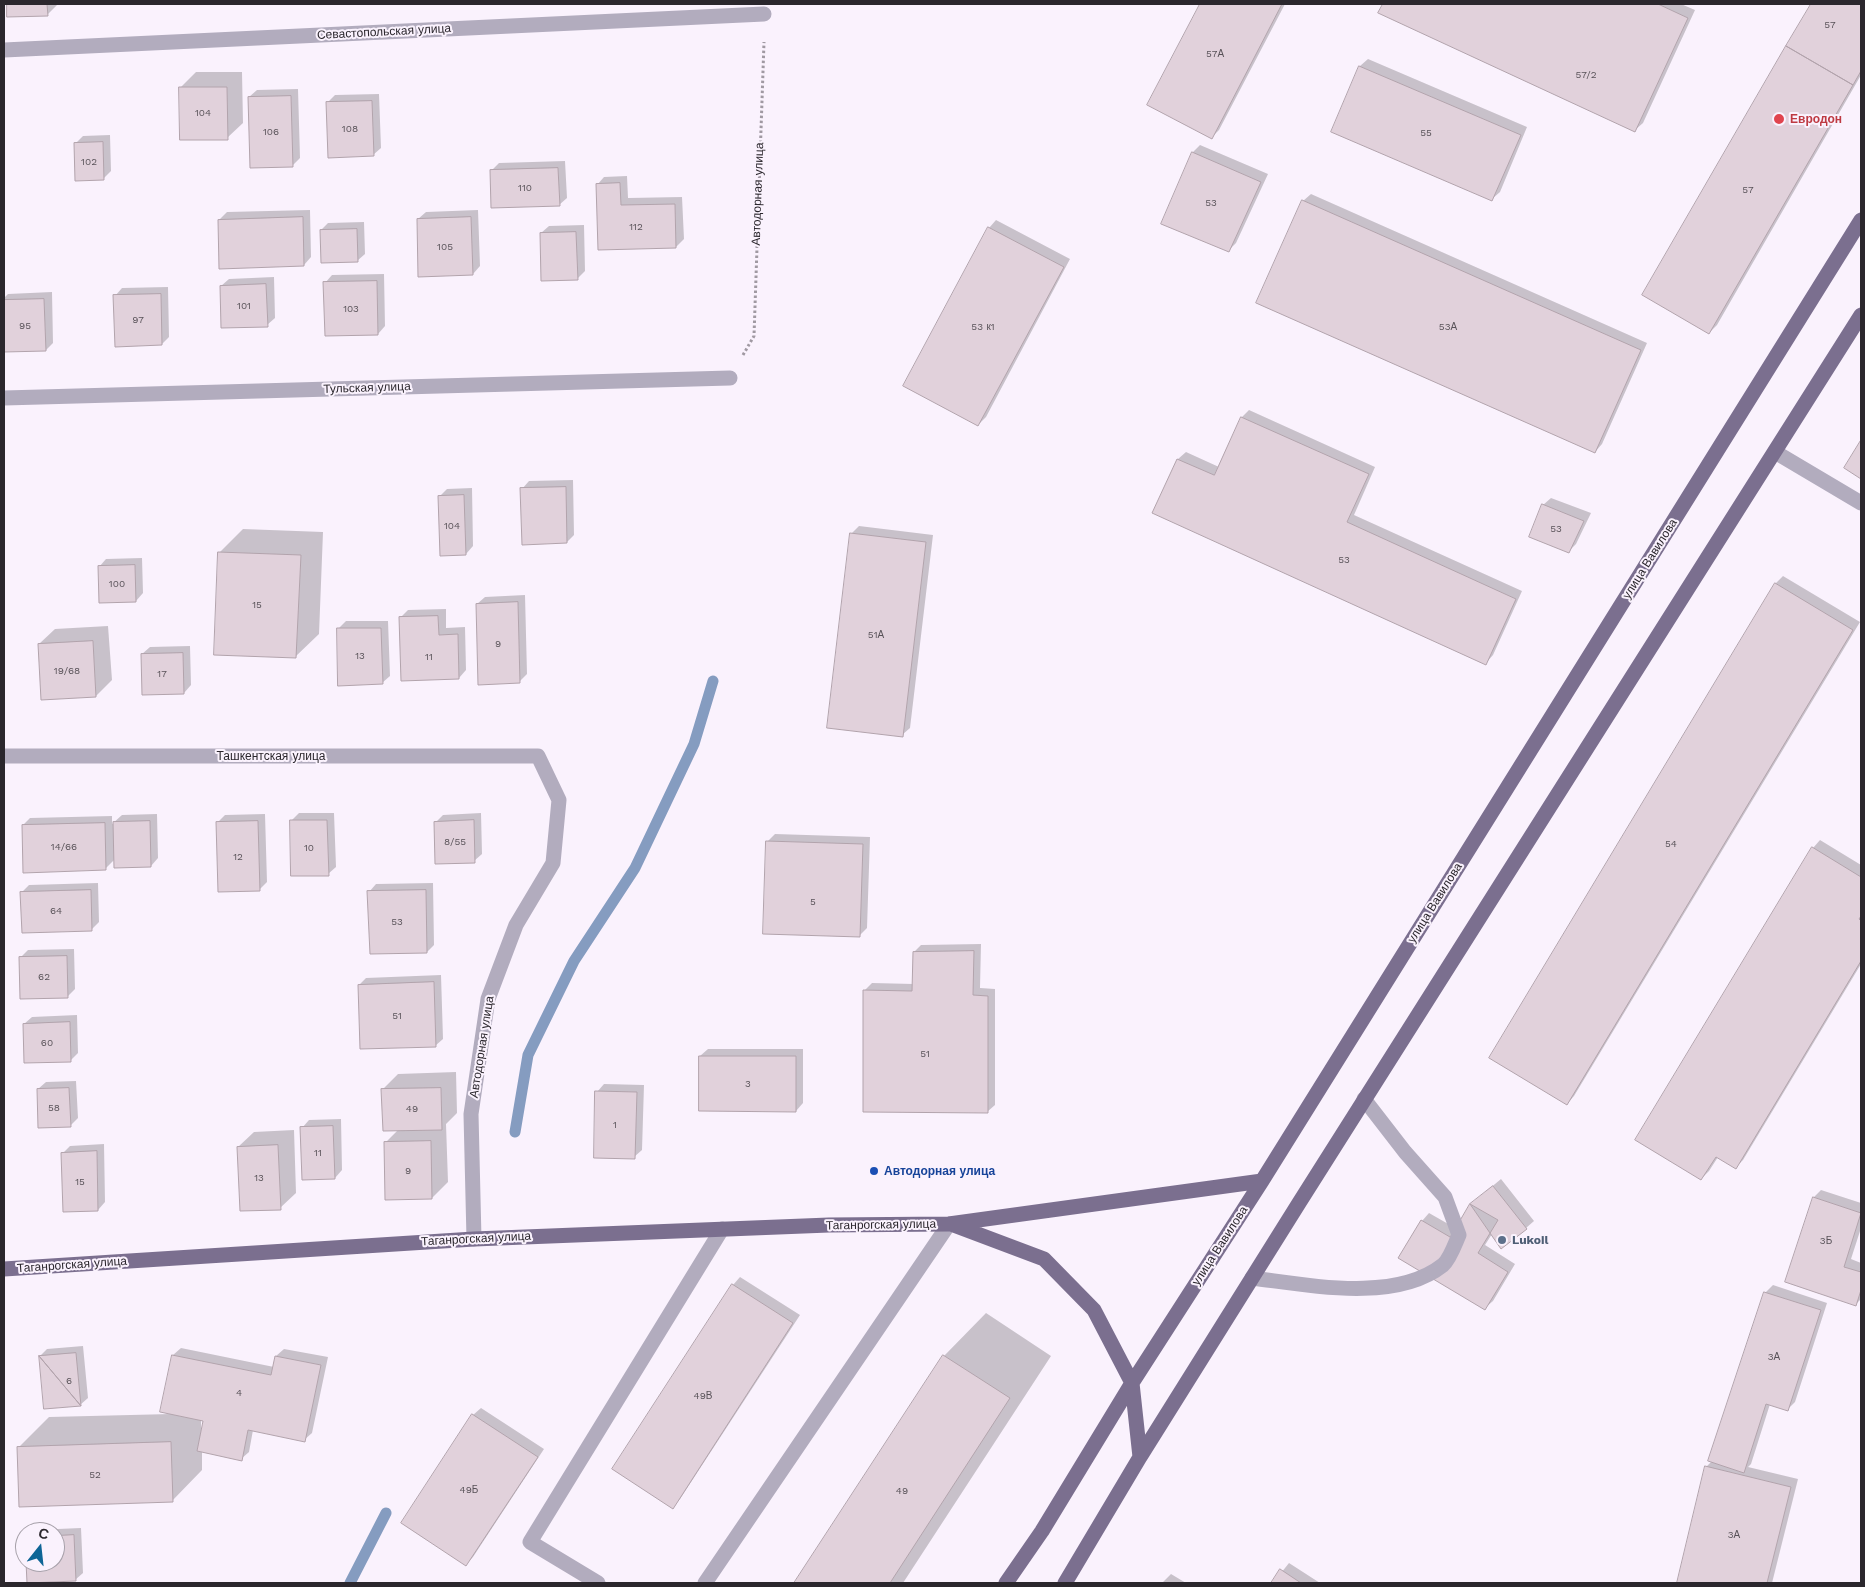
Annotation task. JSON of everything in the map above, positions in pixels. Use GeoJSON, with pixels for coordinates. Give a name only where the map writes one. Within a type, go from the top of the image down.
{"type":"FeatureCollection","features":[{"type":"Feature","properties":{"kind":"main road","name":"улица Вавилова"},"geometry":{"type":"LineString","coordinates":[[1006,1583],[1042,1531],[1132,1383],[1262,1181],[1861,220]]}},
{"type":"Feature","properties":{"kind":"main road"},"geometry":{"type":"LineString","coordinates":[[1065,1583],[1140,1458],[1364,1099],[1861,315]]}},
{"type":"Feature","properties":{"kind":"main road","name":"Таганрогская улица"},"geometry":{"type":"LineString","coordinates":[[4,1269],[474,1238],[838,1225],[950,1224],[1262,1181]]}},
{"type":"Feature","properties":{"kind":"main road","name":"Таганрогская улица"},"geometry":{"type":"LineString","coordinates":[[950,1224],[1044,1259],[1094,1310],[1132,1383],[1140,1458]]}},
{"type":"Feature","properties":{"kind":"street","name":"Севастопольская улица"},"geometry":{"type":"LineString","coordinates":[[4,50],[764,14]]}},
{"type":"Feature","properties":{"kind":"street","name":"Тульская улица"},"geometry":{"type":"LineString","coordinates":[[4,398],[730,378]]}},
{"type":"Feature","properties":{"kind":"street"},"geometry":{"type":"LineString","coordinates":[[1775,452],[1861,503]]}},
{"type":"Feature","properties":{"kind":"street","name":"Ташкентская улица"},"geometry":{"type":"LineString","coordinates":[[4,756],[538,756]]}},
{"type":"Feature","properties":{"kind":"street","name":"Автодорная улица"},"geometry":{"type":"LineString","coordinates":[[474,1238],[471,1114],[488,999],[516,925],[553,863],[559,800],[538,756]]}},
{"type":"Feature","properties":{"kind":"street"},"geometry":{"type":"LineString","coordinates":[[1252,1278],[1320,1287],[1386,1288],[1418,1280],[1444,1264],[1459,1235],[1445,1197],[1405,1152],[1364,1099]]}},
{"type":"Feature","properties":{"kind":"street"},"geometry":{"type":"LineString","coordinates":[[705,1583],[950,1224]]}},
{"type":"Feature","properties":{"kind":"street"},"geometry":{"type":"LineString","coordinates":[[598,1583],[530,1542],[722,1229]]}},
{"type":"Feature","properties":{"kind":"path","name":"Автодорная улица"},"geometry":{"type":"LineString","coordinates":[[730,378],[754,336],[764,14]]}},
{"type":"Feature","properties":{"kind":"building"},"geometry":{"type":"Polygon","coordinates":[[[7,4],[47,4],[48,16],[7,17],[7,4]]]}},
{"type":"Feature","properties":{"kind":"building"},"geometry":{"type":"Polygon","coordinates":[[[1200,4],[1282,4],[1212,139],[1147,105],[1200,4]]]}},
{"type":"Feature","properties":{"kind":"building"},"geometry":{"type":"Polygon","coordinates":[[[1383,4],[1658,4],[1688,18],[1635,132],[1378,13],[1383,4]]]}},
{"type":"Feature","properties":{"kind":"building"},"geometry":{"type":"Polygon","coordinates":[[[1811,4],[1861,4],[1861,71],[1853,85],[1786,46],[1811,4]]]}},
{"type":"Feature","properties":{"kind":"building"},"geometry":{"type":"Polygon","coordinates":[[[1786,46],[1853,85],[1709,334],[1642,295],[1786,46]]]}},
{"type":"Feature","properties":{"kind":"building"},"geometry":{"type":"Polygon","coordinates":[[[1359,66],[1521,135],[1492,201],[1331,132],[1359,66]]]}},
{"type":"Feature","properties":{"kind":"building"},"geometry":{"type":"Polygon","coordinates":[[[179,87],[227,87],[228,140],[180,140],[179,87]]]}},
{"type":"Feature","properties":{"kind":"building"},"geometry":{"type":"Polygon","coordinates":[[[291,96],[293,167],[250,168],[248,97],[291,96]]]}},
{"type":"Feature","properties":{"kind":"building"},"geometry":{"type":"Polygon","coordinates":[[[372,101],[374,156],[328,158],[326,102],[372,101]]]}},
{"type":"Feature","properties":{"kind":"building"},"geometry":{"type":"Polygon","coordinates":[[[103,142],[104,180],[75,181],[74,143],[103,142]]]}},
{"type":"Feature","properties":{"kind":"building"},"geometry":{"type":"Polygon","coordinates":[[[1192,152],[1261,182],[1229,252],[1161,224],[1192,152]]]}},
{"type":"Feature","properties":{"kind":"building"},"geometry":{"type":"Polygon","coordinates":[[[558,168],[560,206],[491,208],[490,170],[558,168]]]}},
{"type":"Feature","properties":{"kind":"building"},"geometry":{"type":"Polygon","coordinates":[[[620,183],[621,205],[675,204],[676,248],[598,250],[596,184],[620,183]]]}},
{"type":"Feature","properties":{"kind":"building"},"geometry":{"type":"Polygon","coordinates":[[[1302,200],[1641,350],[1595,453],[1256,303],[1302,200]]]}},
{"type":"Feature","properties":{"kind":"building"},"geometry":{"type":"Polygon","coordinates":[[[303,217],[304,266],[219,269],[218,220],[303,217]]]}},
{"type":"Feature","properties":{"kind":"building"},"geometry":{"type":"Polygon","coordinates":[[[471,217],[473,275],[418,277],[417,219],[471,217]]]}},
{"type":"Feature","properties":{"kind":"building"},"geometry":{"type":"Polygon","coordinates":[[[988,227],[1064,267],[978,426],[903,386],[988,227]]]}},
{"type":"Feature","properties":{"kind":"building"},"geometry":{"type":"Polygon","coordinates":[[[357,229],[358,262],[321,263],[320,230],[357,229]]]}},
{"type":"Feature","properties":{"kind":"building"},"geometry":{"type":"Polygon","coordinates":[[[576,232],[578,280],[541,281],[540,233],[576,232]]]}},
{"type":"Feature","properties":{"kind":"building"},"geometry":{"type":"Polygon","coordinates":[[[377,281],[378,335],[325,336],[323,282],[377,281]]]}},
{"type":"Feature","properties":{"kind":"building"},"geometry":{"type":"Polygon","coordinates":[[[266,284],[268,327],[221,328],[220,286],[266,284]]]}},
{"type":"Feature","properties":{"kind":"building"},"geometry":{"type":"Polygon","coordinates":[[[161,294],[162,345],[115,347],[113,295],[161,294]]]}},
{"type":"Feature","properties":{"kind":"building"},"geometry":{"type":"Polygon","coordinates":[[[44,299],[46,351],[4,352],[4,300],[44,299]]]}},
{"type":"Feature","properties":{"kind":"building"},"geometry":{"type":"Polygon","coordinates":[[[1241,417],[1369,474],[1347,522],[1516,599],[1486,665],[1152,513],[1177,459],[1214,475],[1241,417]]]}},
{"type":"Feature","properties":{"kind":"building"},"geometry":{"type":"Polygon","coordinates":[[[1861,440],[1861,479],[1844,468],[1861,440]]]}},
{"type":"Feature","properties":{"kind":"building"},"geometry":{"type":"Polygon","coordinates":[[[566,487],[567,543],[522,545],[520,488],[566,487]]]}},
{"type":"Feature","properties":{"kind":"building"},"geometry":{"type":"Polygon","coordinates":[[[464,495],[466,555],[440,556],[438,496],[464,495]]]}},
{"type":"Feature","properties":{"kind":"building"},"geometry":{"type":"Polygon","coordinates":[[[1542,504],[1584,521],[1569,553],[1529,537],[1542,504]]]}},
{"type":"Feature","properties":{"kind":"building"},"geometry":{"type":"Polygon","coordinates":[[[850,533],[926,542],[903,737],[827,728],[850,533]]]}},
{"type":"Feature","properties":{"kind":"building"},"geometry":{"type":"Polygon","coordinates":[[[218,552],[301,555],[296,658],[214,655],[218,552]]]}},
{"type":"Feature","properties":{"kind":"building"},"geometry":{"type":"Polygon","coordinates":[[[135,565],[136,602],[99,603],[98,566],[135,565]]]}},
{"type":"Feature","properties":{"kind":"building"},"geometry":{"type":"Polygon","coordinates":[[[1775,583],[1853,630],[1567,1105],[1489,1058],[1775,583]]]}},
{"type":"Feature","properties":{"kind":"building"},"geometry":{"type":"Polygon","coordinates":[[[518,602],[520,683],[478,685],[476,604],[518,602]]]}},
{"type":"Feature","properties":{"kind":"building"},"geometry":{"type":"Polygon","coordinates":[[[438,616],[439,635],[458,634],[459,679],[401,681],[399,617],[438,616]]]}},
{"type":"Feature","properties":{"kind":"building"},"geometry":{"type":"Polygon","coordinates":[[[337,628],[381,628],[383,684],[338,686],[337,628]]]}},
{"type":"Feature","properties":{"kind":"building"},"geometry":{"type":"Polygon","coordinates":[[[93,641],[96,697],[41,700],[38,644],[93,641]]]}},
{"type":"Feature","properties":{"kind":"building"},"geometry":{"type":"Polygon","coordinates":[[[183,653],[184,694],[142,695],[141,654],[183,653]]]}},
{"type":"Feature","properties":{"kind":"building"},"geometry":{"type":"Polygon","coordinates":[[[290,820],[327,820],[329,876],[291,876],[290,820]]]}},
{"type":"Feature","properties":{"kind":"building"},"geometry":{"type":"Polygon","coordinates":[[[474,820],[475,863],[435,864],[434,822],[474,820]]]}},
{"type":"Feature","properties":{"kind":"building"},"geometry":{"type":"Polygon","coordinates":[[[150,821],[151,867],[114,868],[113,822],[150,821]]]}},
{"type":"Feature","properties":{"kind":"building"},"geometry":{"type":"Polygon","coordinates":[[[258,821],[260,891],[218,892],[216,822],[258,821]]]}},
{"type":"Feature","properties":{"kind":"building"},"geometry":{"type":"Polygon","coordinates":[[[105,823],[106,870],[23,873],[22,825],[105,823]]]}},
{"type":"Feature","properties":{"kind":"building"},"geometry":{"type":"Polygon","coordinates":[[[766,841],[863,844],[860,937],[763,934],[766,841]]]}},
{"type":"Feature","properties":{"kind":"building"},"geometry":{"type":"Polygon","coordinates":[[[1812,847],[1861,877],[1861,916],[1859,919],[1861,921],[1861,961],[1736,1169],[1716,1157],[1701,1180],[1635,1140],[1812,847]]]}},
{"type":"Feature","properties":{"kind":"building"},"geometry":{"type":"Polygon","coordinates":[[[91,890],[92,931],[22,933],[20,892],[91,890]]]}},
{"type":"Feature","properties":{"kind":"building"},"geometry":{"type":"Polygon","coordinates":[[[426,890],[427,953],[370,954],[367,891],[426,890]]]}},
{"type":"Feature","properties":{"kind":"building"},"geometry":{"type":"Polygon","coordinates":[[[974,951],[973,995],[988,996],[988,1113],[863,1112],[863,990],[912,991],[913,952],[974,951]]]}},
{"type":"Feature","properties":{"kind":"building"},"geometry":{"type":"Polygon","coordinates":[[[67,956],[68,998],[20,999],[19,957],[67,956]]]}},
{"type":"Feature","properties":{"kind":"building"},"geometry":{"type":"Polygon","coordinates":[[[434,982],[436,1047],[360,1049],[358,985],[434,982]]]}},
{"type":"Feature","properties":{"kind":"building"},"geometry":{"type":"Polygon","coordinates":[[[70,1022],[71,1062],[24,1063],[23,1024],[70,1022]]]}},
{"type":"Feature","properties":{"kind":"building"},"geometry":{"type":"Polygon","coordinates":[[[699,1056],[796,1056],[796,1112],[699,1111],[699,1056]]]}},
{"type":"Feature","properties":{"kind":"building"},"geometry":{"type":"Polygon","coordinates":[[[69,1088],[71,1127],[38,1128],[37,1089],[69,1088]]]}},
{"type":"Feature","properties":{"kind":"building"},"geometry":{"type":"Polygon","coordinates":[[[441,1088],[442,1130],[383,1131],[381,1089],[441,1088]]]}},
{"type":"Feature","properties":{"kind":"building"},"geometry":{"type":"Polygon","coordinates":[[[595,1091],[637,1092],[635,1159],[594,1158],[595,1091]]]}},
{"type":"Feature","properties":{"kind":"building"},"geometry":{"type":"Polygon","coordinates":[[[333,1126],[335,1179],[302,1180],[300,1127],[333,1126]]]}},
{"type":"Feature","properties":{"kind":"building"},"geometry":{"type":"Polygon","coordinates":[[[431,1141],[432,1199],[385,1200],[384,1142],[431,1141]]]}},
{"type":"Feature","properties":{"kind":"building"},"geometry":{"type":"Polygon","coordinates":[[[278,1145],[281,1210],[240,1211],[237,1147],[278,1145]]]}},
{"type":"Feature","properties":{"kind":"building"},"geometry":{"type":"Polygon","coordinates":[[[97,1151],[98,1211],[63,1212],[61,1153],[97,1151]]]}},
{"type":"Feature","properties":{"kind":"building"},"geometry":{"type":"Polygon","coordinates":[[[1493,1186],[1527,1229],[1501,1249],[1470,1204],[1493,1186]]]}},
{"type":"Feature","properties":{"kind":"building"},"geometry":{"type":"Polygon","coordinates":[[[1813,1197],[1861,1213],[1844,1267],[1861,1272],[1861,1290],[1856,1306],[1785,1282],[1813,1197]]]}},
{"type":"Feature","properties":{"kind":"building"},"geometry":{"type":"Polygon","coordinates":[[[1470,1204],[1498,1220],[1478,1253],[1508,1272],[1485,1310],[1398,1258],[1421,1220],[1450,1237],[1470,1204]]]}},
{"type":"Feature","properties":{"kind":"building"},"geometry":{"type":"Polygon","coordinates":[[[732,1284],[793,1323],[673,1509],[612,1469],[732,1284]]]}},
{"type":"Feature","properties":{"kind":"building"},"geometry":{"type":"Polygon","coordinates":[[[1764,1292],[1821,1310],[1788,1411],[1766,1404],[1744,1473],[1708,1461],[1764,1292]]]}},
{"type":"Feature","properties":{"kind":"building"},"geometry":{"type":"Polygon","coordinates":[[[76,1353],[81,1406],[39,1356],[76,1353]]]}},
{"type":"Feature","properties":{"kind":"building"},"geometry":{"type":"Polygon","coordinates":[[[172,1355],[271,1375],[275,1356],[321,1365],[305,1442],[248,1430],[242,1461],[197,1451],[203,1421],[160,1412],[172,1355]]]}},
{"type":"Feature","properties":{"kind":"building"},"geometry":{"type":"Polygon","coordinates":[[[943,1355],[1010,1398],[890,1583],[794,1583],[943,1355]]]}},
{"type":"Feature","properties":{"kind":"building"},"geometry":{"type":"Polygon","coordinates":[[[39,1356],[81,1406],[44,1409],[39,1356]]]}},
{"type":"Feature","properties":{"kind":"building"},"geometry":{"type":"Polygon","coordinates":[[[472,1414],[538,1457],[466,1566],[401,1523],[472,1414]]]}},
{"type":"Feature","properties":{"kind":"building"},"geometry":{"type":"Polygon","coordinates":[[[171,1442],[173,1502],[19,1507],[17,1447],[171,1442]]]}},
{"type":"Feature","properties":{"kind":"building"},"geometry":{"type":"Polygon","coordinates":[[[1705,1466],[1791,1487],[1767,1583],[1677,1583],[1705,1466]]]}},
{"type":"Feature","properties":{"kind":"building"},"geometry":{"type":"Polygon","coordinates":[[[65,1535],[74,1535],[76,1581],[27,1583],[26,1572],[65,1572],[65,1535]]]}},
{"type":"Feature","properties":{"kind":"building"},"geometry":{"type":"Polygon","coordinates":[[[1280,1569],[1301,1583],[1271,1583],[1280,1569]]]}},
{"type":"Feature","properties":{"kind":"waterway"},"geometry":{"type":"LineString","coordinates":[[515,1132],[528,1055],[574,961],[635,868],[694,744],[713,681]]}},
{"type":"Feature","properties":{"kind":"waterway"},"geometry":{"type":"LineString","coordinates":[[350,1583],[386,1513]]}},
{"type":"Feature","properties":{"kind":"place","name":"Евродон"},"geometry":{"type":"Point","coordinates":[1779,119]}},
{"type":"Feature","properties":{"kind":"place","name":"Автодорная улица"},"geometry":{"type":"Point","coordinates":[874,1171]}},
{"type":"Feature","properties":{"kind":"place","name":"Lukoil"},"geometry":{"type":"Point","coordinates":[1502,1240]}}]}
